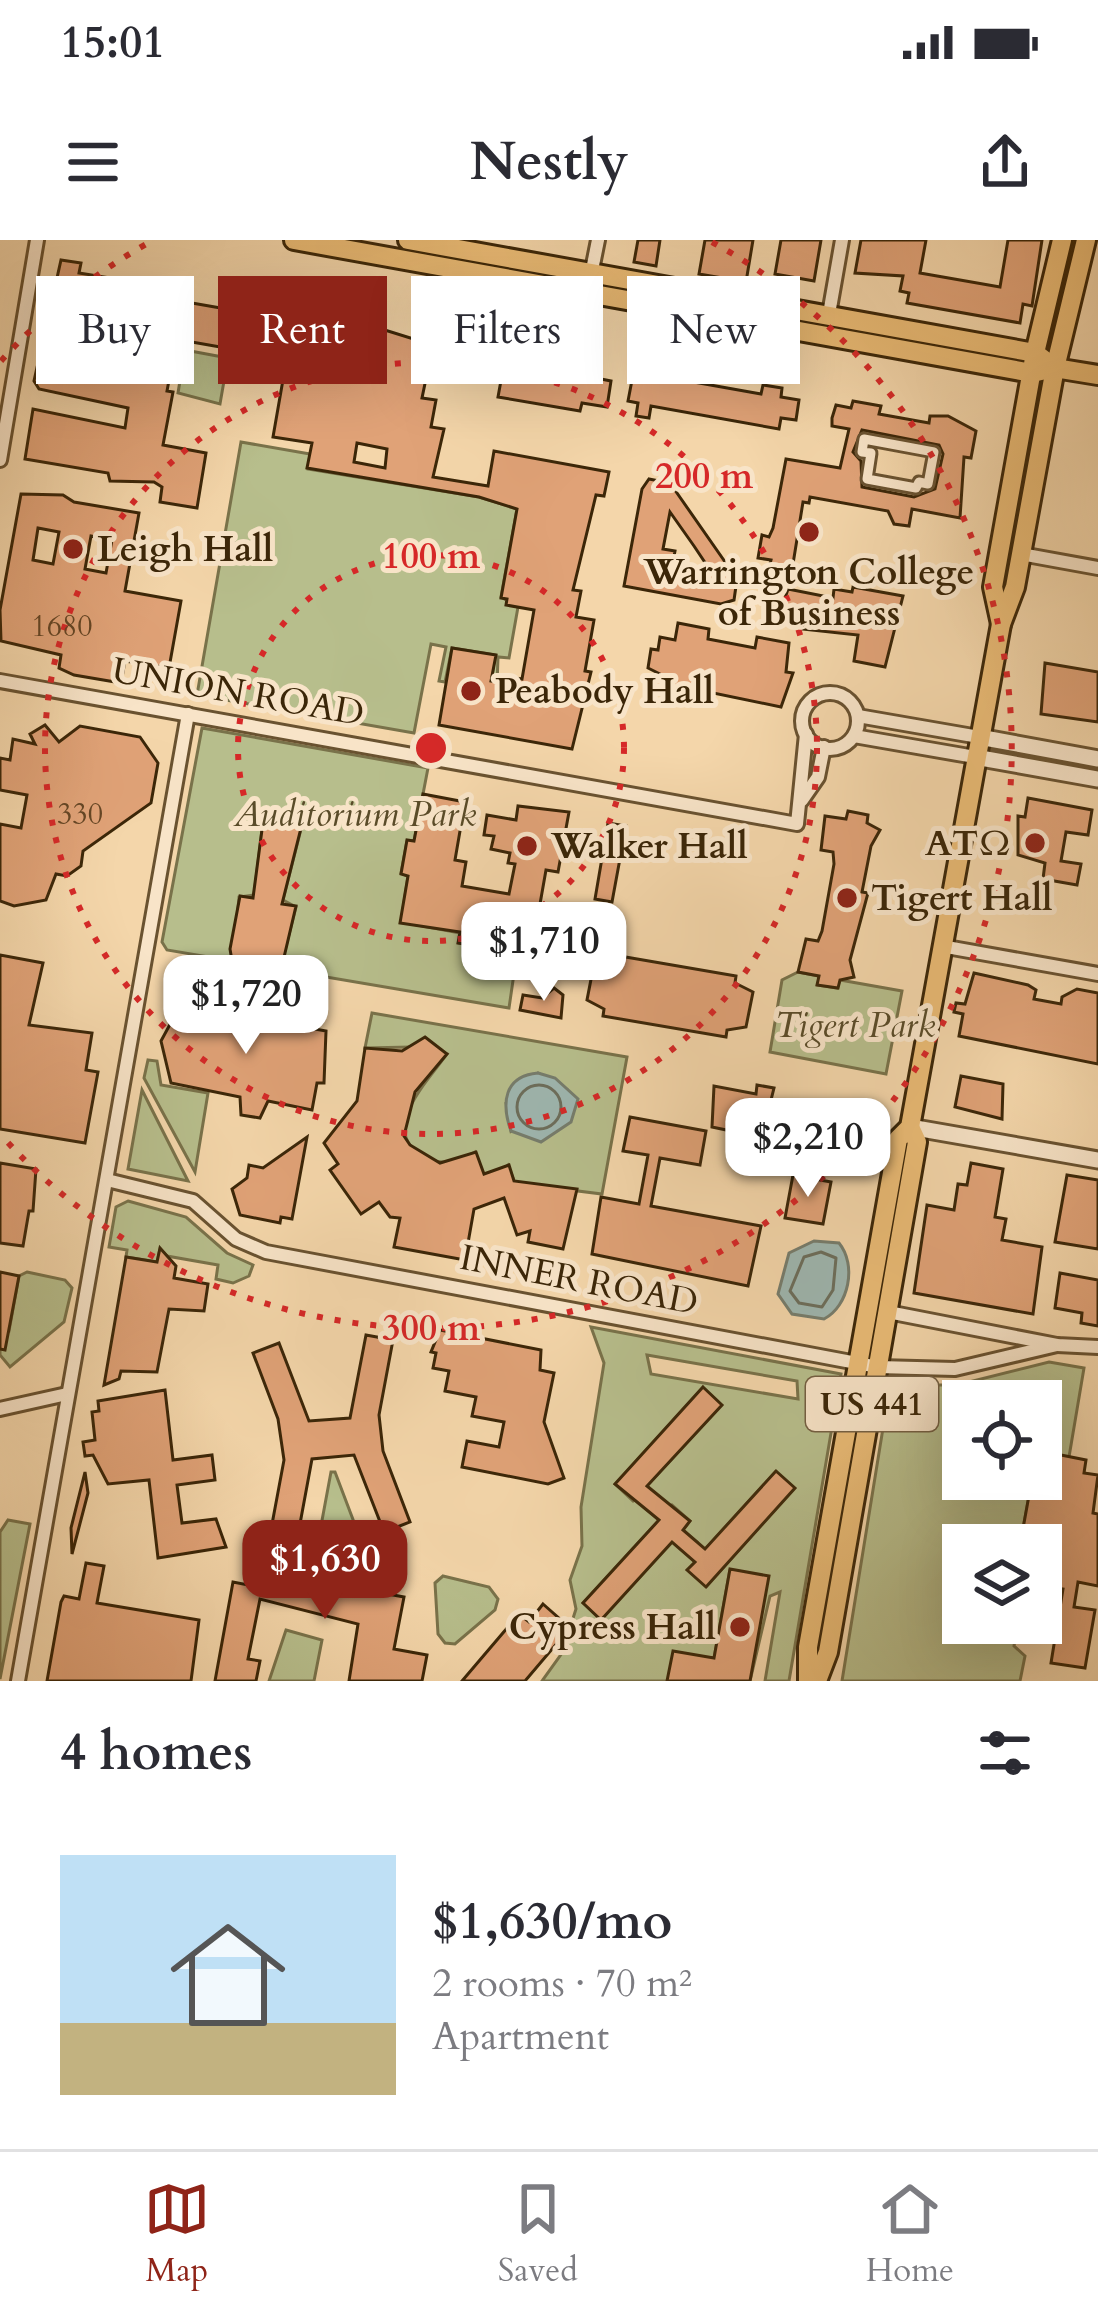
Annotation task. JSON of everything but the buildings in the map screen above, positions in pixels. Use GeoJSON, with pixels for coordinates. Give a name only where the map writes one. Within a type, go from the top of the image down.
{"type":"FeatureCollection","features":[{"type":"Feature","properties":{"kind":"main road"},"geometry":{"type":"LineString","coordinates":[[294,240],[498,276]]}},
{"type":"Feature","properties":{"kind":"main road","name":"US 441"},"geometry":{"type":"LineString","coordinates":[[1001,624],[993,587],[1034,363],[1063,240]]}},
{"type":"Feature","properties":{"kind":"main road","name":"US 441"},"geometry":{"type":"LineString","coordinates":[[868,1366],[888,1312],[917,1142],[910,1127],[977,747],[1086,240]]}},
{"type":"Feature","properties":{"kind":"main road"},"geometry":{"type":"LineString","coordinates":[[420,241],[829,314],[1098,375]]}},
{"type":"Feature","properties":{"kind":"main road"},"geometry":{"type":"LineString","coordinates":[[603,295],[1034,363]]}},
{"type":"Feature","properties":{"kind":"main road","name":"US 441"},"geometry":{"type":"LineString","coordinates":[[813,1681],[808,1647],[868,1366],[898,1139],[910,1127]]}},
{"type":"Feature","properties":{"kind":"street"},"geometry":{"type":"LineString","coordinates":[[0,460],[38,240]]}},
{"type":"Feature","properties":{"kind":"street"},"geometry":{"type":"LineString","coordinates":[[591,276],[598,240]]}},
{"type":"Feature","properties":{"kind":"street"},"geometry":{"type":"LineString","coordinates":[[829,314],[842,240]]}},
{"type":"Feature","properties":{"kind":"street"},"geometry":{"type":"LineString","coordinates":[[864,440],[934,452],[928,484],[919,482],[916,488],[867,479],[872,453],[862,452],[864,440]]}},
{"type":"Feature","properties":{"kind":"street"},"geometry":{"type":"LineString","coordinates":[[1022,554],[1098,568]]}},
{"type":"Feature","properties":{"kind":"street","name":"UNION ROAD"},"geometry":{"type":"LineString","coordinates":[[0,681],[797,824],[801,801]]}},
{"type":"Feature","properties":{"kind":"street"},"geometry":{"type":"LineString","coordinates":[[801,801],[805,709],[821,694],[842,695],[858,716],[1098,778]]}},
{"type":"Feature","properties":{"kind":"street"},"geometry":{"type":"LineString","coordinates":[[18,1681],[188,713]]}},
{"type":"Feature","properties":{"kind":"street"},"geometry":{"type":"LineString","coordinates":[[806,734],[824,747],[840,747],[854,736],[858,716]]}},
{"type":"Feature","properties":{"kind":"street"},"geometry":{"type":"LineString","coordinates":[[854,736],[1098,759]]}},
{"type":"Feature","properties":{"kind":"street"},"geometry":{"type":"LineString","coordinates":[[801,801],[820,772],[824,747]]}},
{"type":"Feature","properties":{"kind":"street"},"geometry":{"type":"LineString","coordinates":[[941,946],[1098,974]]}},
{"type":"Feature","properties":{"kind":"street"},"geometry":{"type":"LineString","coordinates":[[910,1127],[1098,1160]]}},
{"type":"Feature","properties":{"kind":"street","name":"INNER ROAD"},"geometry":{"type":"LineString","coordinates":[[107,1180],[193,1201],[236,1239],[266,1252],[868,1366],[955,1369],[1057,1345]]}},
{"type":"Feature","properties":{"kind":"street"},"geometry":{"type":"LineString","coordinates":[[888,1312],[1057,1345],[1098,1347]]}},
{"type":"Feature","properties":{"kind":"street"},"geometry":{"type":"LineString","coordinates":[[0,1409],[67,1394]]}},
{"type":"Feature","properties":{"kind":"green space"},"geometry":{"type":"Polygon","coordinates":[[[194,352],[218,356],[218,384],[223,384],[220,404],[178,393],[179,384],[194,384],[194,352]]]}},
{"type":"Feature","properties":{"kind":"green space"},"geometry":{"type":"Polygon","coordinates":[[[241,442],[310,454],[308,469],[479,497],[517,509],[501,597],[518,607],[509,658],[498,657],[497,686],[491,684],[495,655],[452,648],[445,682],[439,681],[446,647],[431,644],[414,733],[197,695],[241,442]]]}},
{"type":"Feature","properties":{"kind":"green space","name":"Auditorium Park"},"geometry":{"type":"Polygon","coordinates":[[[202,728],[428,768],[414,841],[407,841],[401,873],[408,876],[401,922],[460,933],[459,943],[517,953],[509,1008],[280,969],[296,907],[283,900],[301,829],[281,812],[273,823],[263,822],[254,895],[239,897],[233,961],[242,963],[167,950],[162,942],[202,728]]]}},
{"type":"Feature","properties":{"kind":"green space","name":"Tigert Park"},"geometry":{"type":"Polygon","coordinates":[[[798,972],[819,976],[818,985],[837,988],[840,980],[902,991],[886,1074],[770,1052],[782,980],[798,972]]]}},
{"type":"Feature","properties":{"kind":"green space"},"geometry":{"type":"Polygon","coordinates":[[[372,1013],[627,1057],[602,1194],[515,1183],[508,1165],[487,1184],[475,1152],[442,1162],[413,1149],[406,1137],[410,1108],[447,1054],[411,1047],[365,1048],[372,1013]],[[538,1073],[506,1103],[511,1131],[566,1089],[538,1073]]]}},
{"type":"Feature","properties":{"kind":"green space"},"geometry":{"type":"Polygon","coordinates":[[[148,1060],[157,1061],[161,1085],[208,1093],[195,1172],[144,1078],[148,1060]]]}},
{"type":"Feature","properties":{"kind":"green space"},"geometry":{"type":"Polygon","coordinates":[[[142,1090],[188,1181],[128,1169],[142,1090]]]}},
{"type":"Feature","properties":{"kind":"green space"},"geometry":{"type":"Polygon","coordinates":[[[128,1201],[186,1217],[227,1253],[253,1265],[249,1276],[233,1283],[216,1279],[218,1265],[167,1256],[160,1249],[157,1262],[126,1257],[127,1250],[109,1247],[116,1207],[128,1201]]]}},
{"type":"Feature","properties":{"kind":"green space"},"geometry":{"type":"Polygon","coordinates":[[[27,1272],[65,1280],[72,1288],[64,1322],[10,1367],[0,1355],[0,1331],[9,1331],[19,1276],[27,1272]]]}},
{"type":"Feature","properties":{"kind":"green space"},"geometry":{"type":"Polygon","coordinates":[[[591,1327],[841,1374],[789,1681],[765,1681],[780,1592],[770,1596],[750,1681],[730,1569],[714,1658],[667,1681],[542,1681],[562,1653],[576,1609],[570,1580],[582,1546],[581,1507],[604,1363],[591,1327]],[[647,1355],[651,1374],[798,1399],[797,1381],[647,1355]],[[703,1388],[615,1484],[633,1501],[641,1493],[644,1507],[659,1520],[583,1603],[601,1619],[677,1537],[695,1562],[688,1570],[707,1586],[794,1488],[775,1472],[700,1555],[692,1549],[697,1542],[683,1530],[690,1521],[672,1505],[664,1513],[647,1486],[721,1405],[703,1388]]]}},
{"type":"Feature","properties":{"kind":"green space"},"geometry":{"type":"Polygon","coordinates":[[[1049,1362],[1084,1368],[1069,1457],[1062,1457],[1062,1380],[977,1380],[1049,1362]]]}},
{"type":"Feature","properties":{"kind":"green space"},"geometry":{"type":"Polygon","coordinates":[[[890,1385],[942,1385],[942,1500],[1028,1500],[1024,1524],[942,1524],[942,1644],[1014,1644],[1025,1656],[1020,1681],[842,1681],[890,1385]]]}},
{"type":"Feature","properties":{"kind":"green space"},"geometry":{"type":"Polygon","coordinates":[[[331,1472],[335,1472],[360,1538],[318,1542],[331,1472]]]}},
{"type":"Feature","properties":{"kind":"green space"},"geometry":{"type":"Polygon","coordinates":[[[8,1520],[30,1524],[0,1679],[0,1532],[8,1520]]]}},
{"type":"Feature","properties":{"kind":"green space"},"geometry":{"type":"Polygon","coordinates":[[[443,1576],[489,1587],[498,1599],[495,1610],[455,1644],[445,1643],[438,1634],[435,1583],[443,1576]]]}},
{"type":"Feature","properties":{"kind":"green space"},"geometry":{"type":"Polygon","coordinates":[[[286,1630],[322,1640],[314,1681],[269,1681],[286,1630]]]}},
{"type":"Feature","properties":{"kind":"water"},"geometry":{"type":"Polygon","coordinates":[[[538,1073],[555,1078],[578,1099],[571,1122],[541,1142],[511,1131],[506,1111],[512,1085],[538,1073]]]}},
{"type":"Feature","properties":{"kind":"water"},"geometry":{"type":"Polygon","coordinates":[[[814,1241],[839,1243],[848,1262],[844,1295],[824,1319],[792,1314],[778,1294],[789,1253],[814,1241]]]}},
{"type":"Feature","properties":{"kind":"place","name":"Warrington College of Business"},"geometry":{"type":"Point","coordinates":[809,532]}},
{"type":"Feature","properties":{"kind":"place","name":"Leigh Hall"},"geometry":{"type":"Point","coordinates":[73,549]}},
{"type":"Feature","properties":{"kind":"place","name":"Peabody Hall"},"geometry":{"type":"Point","coordinates":[471,691]}},
{"type":"Feature","properties":{"kind":"place","name":"ΑΤΩ"},"geometry":{"type":"Point","coordinates":[1035,843]}},
{"type":"Feature","properties":{"kind":"place","name":"Walker Hall"},"geometry":{"type":"Point","coordinates":[527,846]}},
{"type":"Feature","properties":{"kind":"place","name":"Tigert Hall"},"geometry":{"type":"Point","coordinates":[847,898]}},
{"type":"Feature","properties":{"kind":"place","name":"Cypress Hall"},"geometry":{"type":"Point","coordinates":[740,1627]}}]}
